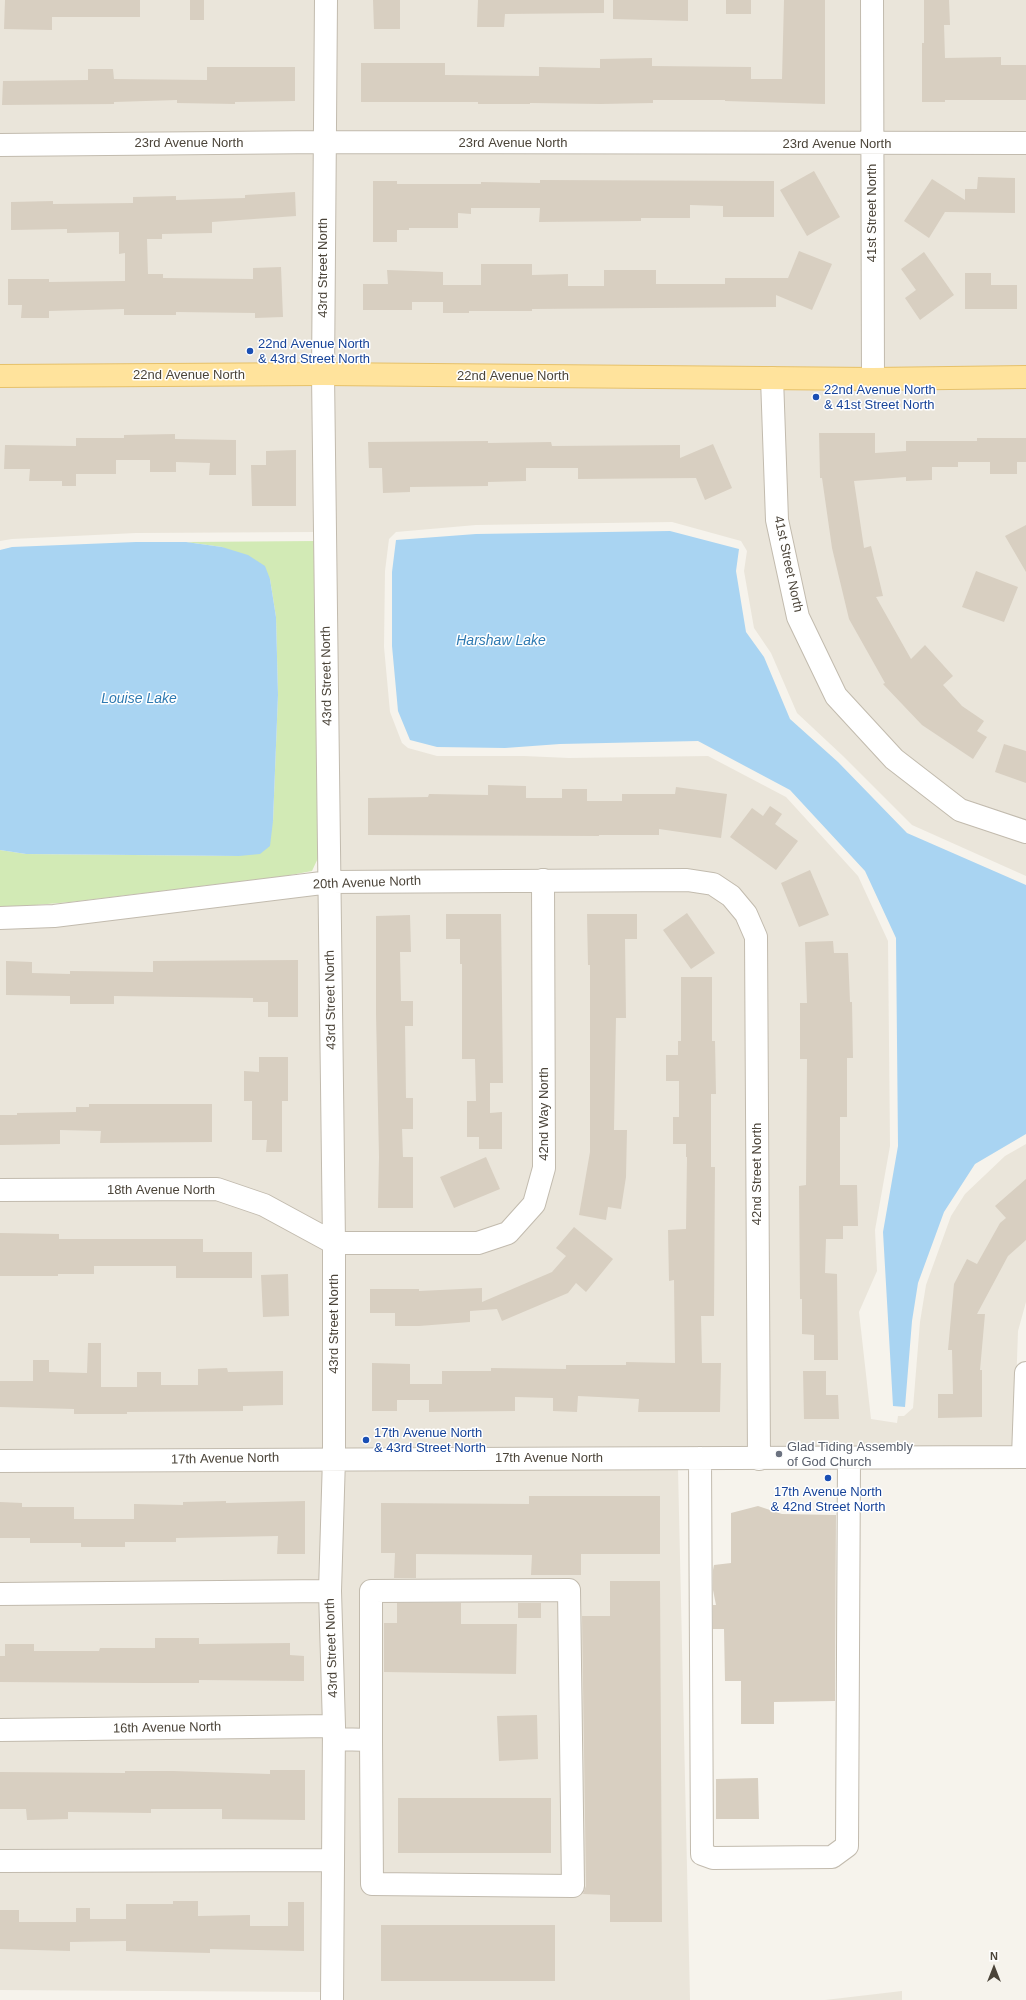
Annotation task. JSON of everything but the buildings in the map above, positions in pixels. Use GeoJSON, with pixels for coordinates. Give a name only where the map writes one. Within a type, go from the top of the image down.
{"type":"FeatureCollection","features":[{"type":"Feature","properties":{"kind":"main road","name":"22nd Avenue North"},"geometry":{"type":"LineString","coordinates":[[0,376],[323,374],[873,379],[1026,378]]}},
{"type":"Feature","properties":{"kind":"street","name":"43rd Street North"},"geometry":{"type":"LineString","coordinates":[[326,0],[323,374],[334,1243],[334,1458],[330,1591],[334,1733],[332,2000]]}},
{"type":"Feature","properties":{"kind":"street","name":"41st Street North"},"geometry":{"type":"LineString","coordinates":[[872,0],[873,379]]}},
{"type":"Feature","properties":{"kind":"street","name":"23rd Avenue North"},"geometry":{"type":"LineString","coordinates":[[0,145],[324,142],[1026,144]]}},
{"type":"Feature","properties":{"kind":"street","name":"41st Street North"},"geometry":{"type":"LineString","coordinates":[[772,378],[777,520],[798,617],[836,696],[894,759],[960,810],[1026,832]]}},
{"type":"Feature","properties":{"kind":"street","name":"42nd Way North"},"geometry":{"type":"LineString","coordinates":[[334,1243],[478,1243],[508,1234],[534,1204],[544,1168],[543,880]]}},
{"type":"Feature","properties":{"kind":"street","name":"20th Avenue North"},"geometry":{"type":"LineString","coordinates":[[0,918],[54,916],[330,882],[687,880],[713,884],[731,896]]}},
{"type":"Feature","properties":{"kind":"street","name":"42nd Street North"},"geometry":{"type":"LineString","coordinates":[[731,896],[746,914],[756,937],[759,1459]]}},
{"type":"Feature","properties":{"kind":"street","name":"18th Avenue North"},"geometry":{"type":"LineString","coordinates":[[0,1190],[217,1189],[264,1205],[334,1243]]}},
{"type":"Feature","properties":{"kind":"street"},"geometry":{"type":"LineString","coordinates":[[1025,1457],[1026,1373]]}},
{"type":"Feature","properties":{"kind":"street","name":"17th Avenue North"},"geometry":{"type":"LineString","coordinates":[[0,1461],[334,1458],[759,1459],[1025,1457]]}},
{"type":"Feature","properties":{"kind":"street"},"geometry":{"type":"LineString","coordinates":[[700,1458],[702,1854],[713,1858],[832,1857],[847,1846],[849,1458]]}},
{"type":"Feature","properties":{"kind":"street"},"geometry":{"type":"LineString","coordinates":[[569,1590],[572,1886],[372,1884],[371,1740],[371,1591],[569,1590]]}},
{"type":"Feature","properties":{"kind":"street"},"geometry":{"type":"LineString","coordinates":[[0,1594],[330,1591]]}},
{"type":"Feature","properties":{"kind":"street","name":"16th Avenue North"},"geometry":{"type":"LineString","coordinates":[[0,1730],[334,1733],[371,1740]]}},
{"type":"Feature","properties":{"kind":"street"},"geometry":{"type":"LineString","coordinates":[[0,1861],[333,1860]]}},
{"type":"Feature","properties":{"kind":"shaded area"},"geometry":{"type":"Polygon","coordinates":[[[0,0],[316,0],[315,132],[0,134],[0,0]]]}},
{"type":"Feature","properties":{"kind":"shaded area"},"geometry":{"type":"Polygon","coordinates":[[[335,0],[863,0],[863,134],[333,132],[335,0]]]}},
{"type":"Feature","properties":{"kind":"shaded area"},"geometry":{"type":"Polygon","coordinates":[[[881,0],[1026,0],[1026,133],[881,134],[881,0]]]}},
{"type":"Feature","properties":{"kind":"shaded area"},"geometry":{"type":"Polygon","coordinates":[[[315,153],[314,364],[0,366],[0,155],[315,153]]]}},
{"type":"Feature","properties":{"kind":"shaded area"},"geometry":{"type":"Polygon","coordinates":[[[333,153],[863,154],[864,368],[332,364],[333,153]]]}},
{"type":"Feature","properties":{"kind":"shaded area"},"geometry":{"type":"Polygon","coordinates":[[[881,154],[1026,154],[1026,367],[883,368],[881,154]]]}},
{"type":"Feature","properties":{"kind":"shaded area"},"geometry":{"type":"Polygon","coordinates":[[[314,385],[316,532],[136,533],[12,539],[0,541],[0,387],[314,385]]]}},
{"type":"Feature","properties":{"kind":"shaded area"},"geometry":{"type":"Polygon","coordinates":[[[332,385],[763,388],[768,520],[828,701],[957,820],[1026,843],[1026,876],[912,825],[843,756],[797,713],[771,653],[754,628],[744,571],[747,551],[741,541],[672,522],[476,525],[396,532],[389,539],[385,571],[384,647],[390,712],[402,743],[408,748],[437,756],[524,756],[569,758],[708,756],[786,797],[858,876],[888,941],[890,1146],[875,1230],[877,1271],[859,1312],[871,1419],[897,1423],[898,1416],[904,1416],[913,1408],[920,1322],[926,1285],[951,1216],[965,1194],[1005,1156],[1026,1144],[1026,1302],[1018,1331],[1014,1446],[768,1449],[765,937],[743,893],[731,882],[730,883],[687,870],[339,872],[332,385]]]}},
{"type":"Feature","properties":{"kind":"shaded area"},"geometry":{"type":"Polygon","coordinates":[[[781,388],[1026,388],[1026,821],[964,801],[899,751],[844,690],[807,613],[786,518],[781,388]]]}},
{"type":"Feature","properties":{"kind":"shaded area"},"geometry":{"type":"Polygon","coordinates":[[[534,890],[535,1167],[525,1198],[503,1224],[477,1233],[343,1233],[339,893],[534,890]]]}},
{"type":"Feature","properties":{"kind":"shaded area"},"geometry":{"type":"Polygon","coordinates":[[[552,890],[686,890],[710,894],[725,905],[739,920],[747,940],[749,1449],[343,1448],[343,1254],[480,1253],[540,1211],[552,890]]]}},
{"type":"Feature","properties":{"kind":"shaded area"},"geometry":{"type":"Polygon","coordinates":[[[321,894],[324,1227],[268,1196],[0,1180],[0,928],[321,894]]]}},
{"type":"Feature","properties":{"kind":"shaded area"},"geometry":{"type":"Polygon","coordinates":[[[0,1200],[216,1200],[260,1215],[324,1250],[324,1448],[0,1451],[0,1200]]]}},
{"type":"Feature","properties":{"kind":"shaded area"},"geometry":{"type":"Polygon","coordinates":[[[324,1469],[325,1716],[0,1720],[0,1472],[324,1469]]]}},
{"type":"Feature","properties":{"kind":"shaded area"},"geometry":{"type":"Polygon","coordinates":[[[342,1469],[678,1469],[690,2000],[341,2000],[340,1591],[342,1469]]]}},
{"type":"Feature","properties":{"kind":"shaded area"},"geometry":{"type":"Polygon","coordinates":[[[325,1737],[323,1992],[0,1990],[0,1740],[325,1737]]]}},
{"type":"Feature","properties":{"kind":"shaded area"},"geometry":{"type":"Polygon","coordinates":[[[902,1991],[902,2000],[825,2000],[902,1991]]]}},
{"type":"Feature","properties":{"kind":"green space"},"geometry":{"type":"Polygon","coordinates":[[[316,541],[318,858],[312,871],[285,876],[71,902],[0,908],[0,850],[26,854],[239,856],[273,821],[278,695],[276,617],[270,579],[222,547],[186,542],[316,541]]]}},
{"type":"Feature","properties":{"kind":"water","name":"Harshaw Lake"},"geometry":{"type":"Polygon","coordinates":[[[670,531],[739,549],[736,571],[746,632],[764,657],[790,719],[838,762],[907,833],[1026,885],[1026,1134],[975,1164],[944,1212],[918,1283],[912,1321],[905,1407],[893,1406],[883,1232],[898,1146],[896,938],[865,871],[790,790],[698,741],[560,744],[505,748],[437,747],[410,740],[398,711],[392,646],[392,572],[396,540],[476,534],[670,531]]]}},
{"type":"Feature","properties":{"kind":"water","name":"Louise Lake"},"geometry":{"type":"Polygon","coordinates":[[[136,542],[186,542],[222,547],[248,555],[265,566],[270,579],[276,617],[278,695],[273,821],[270,846],[260,854],[239,856],[26,854],[0,850],[0,550],[12,547],[136,542]]]}},
{"type":"Feature","properties":{"kind":"place","name":"22nd Avenue North & 43rd Street North"},"geometry":{"type":"Point","coordinates":[250,351]}},
{"type":"Feature","properties":{"kind":"place","name":"22nd Avenue North & 41st Street North"},"geometry":{"type":"Point","coordinates":[816,397]}},
{"type":"Feature","properties":{"kind":"place","name":"17th Avenue North & 43rd Street North"},"geometry":{"type":"Point","coordinates":[366,1440]}},
{"type":"Feature","properties":{"kind":"place","name":"Glad Tiding Assembly of God Church"},"geometry":{"type":"Point","coordinates":[779,1454]}},
{"type":"Feature","properties":{"kind":"place","name":"17th Avenue North & 42nd Street North"},"geometry":{"type":"Point","coordinates":[828,1478]}}]}
